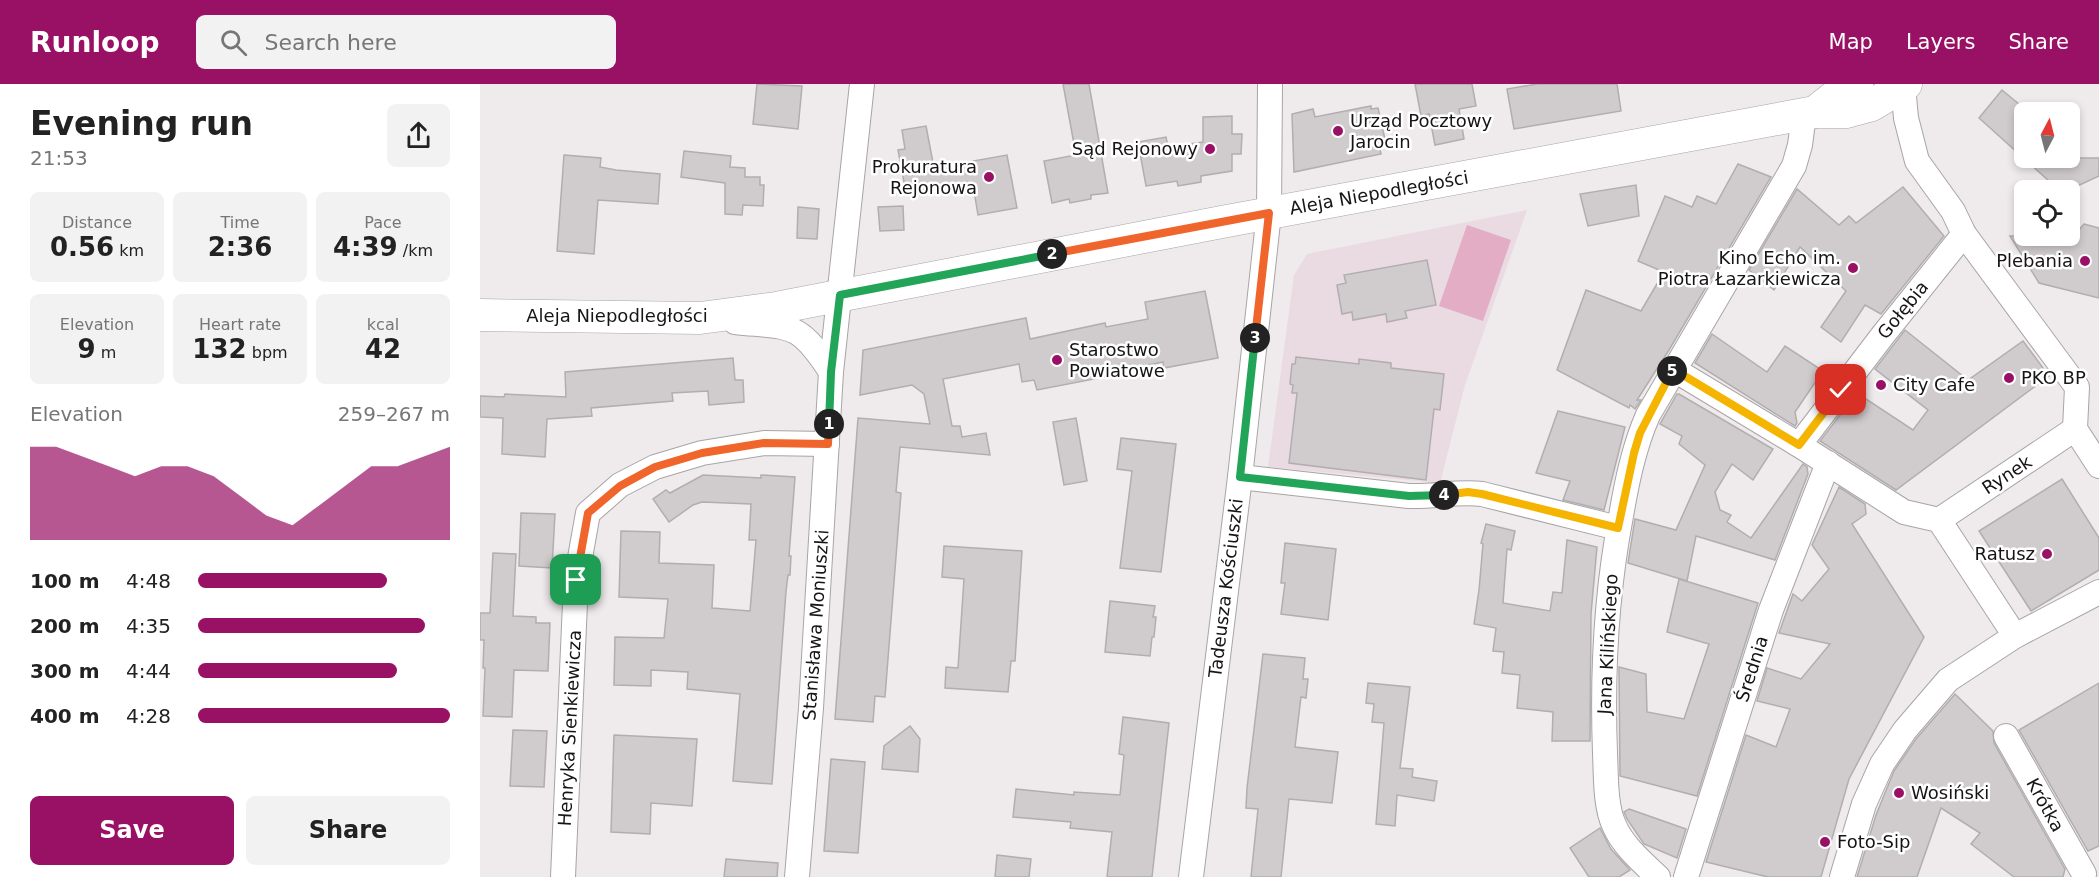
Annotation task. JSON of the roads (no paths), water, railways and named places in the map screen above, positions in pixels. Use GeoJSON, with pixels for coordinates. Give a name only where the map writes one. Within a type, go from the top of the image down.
{"type":"FeatureCollection","features":[{"type":"Feature","properties":{"kind":"main road","name":"Aleja Niepodległości"},"geometry":{"type":"LineString","coordinates":[[1810,113],[1857,84]]}},
{"type":"Feature","properties":{"kind":"main road","name":"Aleja Niepodległości"},"geometry":{"type":"LineString","coordinates":[[480,315],[700,318],[776,308],[1269,213],[1810,113],[1846,112],[1872,105],[1904,85]]}},
{"type":"Feature","properties":{"kind":"street","name":"Stanisława Moniuszki"},"geometry":{"type":"LineString","coordinates":[[797,877],[811,708],[831,372],[862,84]]}},
{"type":"Feature","properties":{"kind":"street","name":"Tadeusza Kościuszki"},"geometry":{"type":"LineString","coordinates":[[1191,877],[1240,477],[1269,213],[1270,84]]}},
{"type":"Feature","properties":{"kind":"street"},"geometry":{"type":"LineString","coordinates":[[1904,85],[1906,118],[1917,161],[1953,211],[1964,234],[2077,387],[2075,429],[2099,466]]}},
{"type":"Feature","properties":{"kind":"street","name":"Jana Kilińskiego"},"geometry":{"type":"LineString","coordinates":[[1658,877],[1636,857],[1614,826],[1610,813],[1604,728],[1605,650],[1612,567],[1618,528],[1640,433],[1673,369],[1794,166],[1810,113]]}},
{"type":"Feature","properties":{"kind":"street","name":"Gołębia"},"geometry":{"type":"LineString","coordinates":[[1799,445],[1964,234]]}},
{"type":"Feature","properties":{"kind":"street"},"geometry":{"type":"LineString","coordinates":[[700,318],[789,327],[810,342],[831,372]]}},
{"type":"Feature","properties":{"kind":"street"},"geometry":{"type":"LineString","coordinates":[[1673,369],[1904,512],[1939,520],[2006,641]]}},
{"type":"Feature","properties":{"kind":"street","name":"Rynek"},"geometry":{"type":"LineString","coordinates":[[1939,520],[2075,429]]}},
{"type":"Feature","properties":{"kind":"street","name":"Henryka Sienkiewicza"},"geometry":{"type":"LineString","coordinates":[[563,877],[576,580],[588,513],[620,486],[655,467],[702,453],[764,443],[828,444]]}},
{"type":"Feature","properties":{"kind":"street","name":"Średnia"},"geometry":{"type":"LineString","coordinates":[[1686,877],[1771,610],[1828,463]]}},
{"type":"Feature","properties":{"kind":"street"},"geometry":{"type":"LineString","coordinates":[[1240,477],[1409,496],[1430,497],[1468,492],[1618,528]]}},
{"type":"Feature","properties":{"kind":"street"},"geometry":{"type":"LineString","coordinates":[[1842,877],[1864,804],[1882,764],[1905,730],[1948,680],[2006,641],[2099,592]]}},
{"type":"Feature","properties":{"kind":"street","name":"Krótka"},"geometry":{"type":"LineString","coordinates":[[2006,736],[2088,873]]}},
{"type":"Feature","properties":{"kind":"place","name":"Urząd Pocztowy Jarocin"},"geometry":{"type":"Point","coordinates":[1338,131]}},
{"type":"Feature","properties":{"kind":"place","name":"Sąd Rejonowy"},"geometry":{"type":"Point","coordinates":[1210,149]}},
{"type":"Feature","properties":{"kind":"place","name":"Prokuratura Rejonowa"},"geometry":{"type":"Point","coordinates":[989,177]}},
{"type":"Feature","properties":{"kind":"place","name":"Plebania"},"geometry":{"type":"Point","coordinates":[2085,261]}},
{"type":"Feature","properties":{"kind":"place","name":"Kino Echo im. Piotra Łazarkiewicza"},"geometry":{"type":"Point","coordinates":[1853,268]}},
{"type":"Feature","properties":{"kind":"place","name":"Starostwo Powiatowe"},"geometry":{"type":"Point","coordinates":[1057,360]}},
{"type":"Feature","properties":{"kind":"place","name":"PKO BP"},"geometry":{"type":"Point","coordinates":[2009,378]}},
{"type":"Feature","properties":{"kind":"place","name":"City Cafe"},"geometry":{"type":"Point","coordinates":[1881,385]}},
{"type":"Feature","properties":{"kind":"place","name":"Ratusz"},"geometry":{"type":"Point","coordinates":[2047,554]}},
{"type":"Feature","properties":{"kind":"place","name":"Wosiński"},"geometry":{"type":"Point","coordinates":[1899,793]}},
{"type":"Feature","properties":{"kind":"place","name":"Foto-Sip"},"geometry":{"type":"Point","coordinates":[1825,842]}}]}
